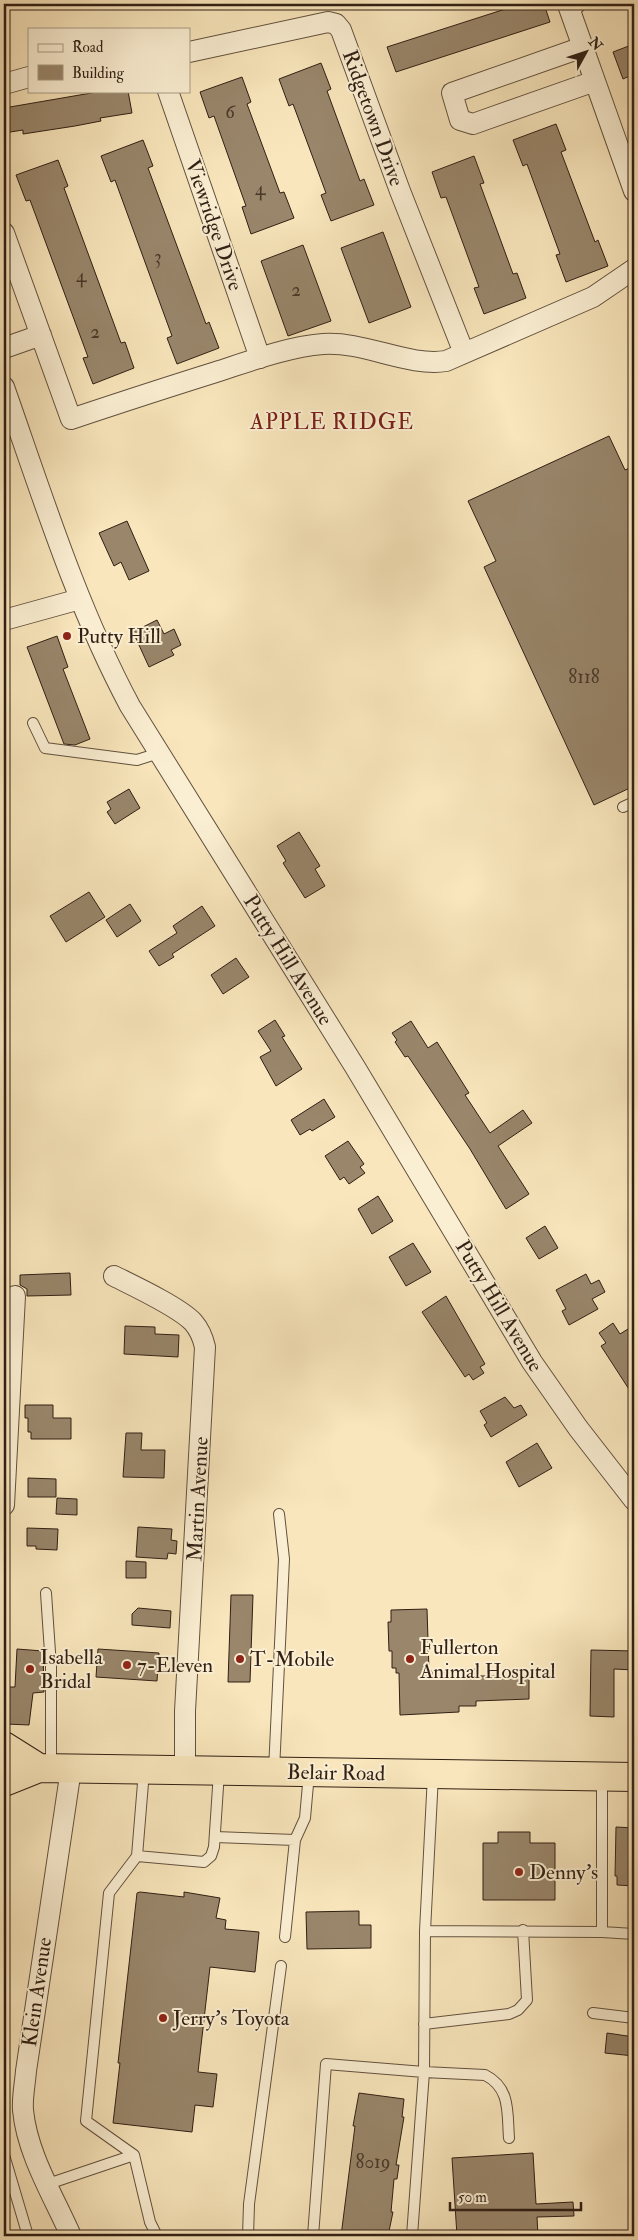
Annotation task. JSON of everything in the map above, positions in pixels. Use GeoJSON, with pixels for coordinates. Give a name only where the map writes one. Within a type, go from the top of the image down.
{"type":"FeatureCollection","features":[{"type":"Feature","properties":{"kind":"highway"},"geometry":{"type":"LineString","coordinates":[[4,1746],[54,1769]]}},
{"type":"Feature","properties":{"kind":"highway","name":"Belair Road"},"geometry":{"type":"LineString","coordinates":[[4,1782],[54,1769],[634,1777]]}},
{"type":"Feature","properties":{"kind":"street"},"geometry":{"type":"LineString","coordinates":[[570,4],[583,47],[634,191]]}},
{"type":"Feature","properties":{"kind":"street","name":"Ridgetown Drive"},"geometry":{"type":"LineString","coordinates":[[190,52],[328,22],[336,24],[341,30],[400,191],[464,353]]}},
{"type":"Feature","properties":{"kind":"street"},"geometry":{"type":"LineString","coordinates":[[583,47],[452,94],[460,120],[473,124],[595,81]]}},
{"type":"Feature","properties":{"kind":"street"},"geometry":{"type":"LineString","coordinates":[[4,84],[28,77]]}},
{"type":"Feature","properties":{"kind":"street","name":"Viewridge Drive"},"geometry":{"type":"LineString","coordinates":[[168,92],[260,358]]}},
{"type":"Feature","properties":{"kind":"street"},"geometry":{"type":"LineString","coordinates":[[4,233],[71,419],[260,358],[306,346],[326,344],[351,346],[418,361],[435,363],[446,361],[593,297],[634,269]]}},
{"type":"Feature","properties":{"kind":"street"},"geometry":{"type":"LineString","coordinates":[[4,348],[41,335]]}},
{"type":"Feature","properties":{"kind":"street","name":"Putty Hill Avenue"},"geometry":{"type":"LineString","coordinates":[[4,387],[80,599],[114,676],[159,753],[355,1066],[532,1362],[578,1428],[634,1500]]}},
{"type":"Feature","properties":{"kind":"street"},"geometry":{"type":"LineString","coordinates":[[4,620],[80,599]]}},
{"type":"Feature","properties":{"kind":"street","name":"Martin Avenue"},"geometry":{"type":"LineString","coordinates":[[114,1276],[142,1290],[192,1321],[199,1330],[205,1347],[185,1711],[185,1771]]}},
{"type":"Feature","properties":{"kind":"street"},"geometry":{"type":"LineString","coordinates":[[4,1505],[15,1296]]}},
{"type":"Feature","properties":{"kind":"street","name":"Klein Avenue"},"geometry":{"type":"LineString","coordinates":[[54,1769],[39,1974],[24,2099],[27,2131],[48,2184],[72,2236]]}},
{"type":"Feature","properties":{"kind":"lane"},"geometry":{"type":"LineString","coordinates":[[33,723],[45,748],[138,760],[159,753]]}},
{"type":"Feature","properties":{"kind":"lane"},"geometry":{"type":"LineString","coordinates":[[623,807],[634,802]]}},
{"type":"Feature","properties":{"kind":"lane"},"geometry":{"type":"LineString","coordinates":[[274,1772],[284,1560],[279,1514]]}},
{"type":"Feature","properties":{"kind":"lane"},"geometry":{"type":"LineString","coordinates":[[46,1593],[51,1667],[54,1769]]}},
{"type":"Feature","properties":{"kind":"lane"},"geometry":{"type":"LineString","coordinates":[[144,1770],[137,1856],[109,1893],[86,2121],[134,2155],[150,2222],[157,2236]]}},
{"type":"Feature","properties":{"kind":"lane"},"geometry":{"type":"LineString","coordinates":[[137,1856],[204,1862],[211,1856],[215,1837],[219,1771]]}},
{"type":"Feature","properties":{"kind":"lane"},"geometry":{"type":"LineString","coordinates":[[285,1937],[295,1840],[305,1818],[309,1772]]}},
{"type":"Feature","properties":{"kind":"lane"},"geometry":{"type":"LineString","coordinates":[[412,2236],[424,2072],[425,1931],[433,1775]]}},
{"type":"Feature","properties":{"kind":"lane"},"geometry":{"type":"LineString","coordinates":[[602,1778],[602,1932]]}},
{"type":"Feature","properties":{"kind":"lane"},"geometry":{"type":"LineString","coordinates":[[215,1837],[295,1840]]}},
{"type":"Feature","properties":{"kind":"lane"},"geometry":{"type":"LineString","coordinates":[[425,1931],[523,1930],[634,1934]]}},
{"type":"Feature","properties":{"kind":"lane"},"geometry":{"type":"LineString","coordinates":[[424,2024],[509,2014],[518,2010],[527,2000],[523,1930]]}},
{"type":"Feature","properties":{"kind":"lane"},"geometry":{"type":"LineString","coordinates":[[248,2236],[249,2204],[281,1966]]}},
{"type":"Feature","properties":{"kind":"lane"},"geometry":{"type":"LineString","coordinates":[[593,2013],[634,2018]]}},
{"type":"Feature","properties":{"kind":"lane"},"geometry":{"type":"LineString","coordinates":[[313,2236],[326,2064],[485,2075],[492,2078],[505,2094],[509,2138]]}},
{"type":"Feature","properties":{"kind":"lane"},"geometry":{"type":"LineString","coordinates":[[48,2184],[134,2155]]}},
{"type":"Feature","properties":{"kind":"lane"},"geometry":{"type":"LineString","coordinates":[[4,2156],[28,2236]]}},
{"type":"Feature","properties":{"kind":"building"},"geometry":{"type":"Polygon","coordinates":[[[521,4],[544,4],[550,22],[396,72],[387,47],[521,4]]]}},
{"type":"Feature","properties":{"kind":"building"},"geometry":{"type":"Polygon","coordinates":[[[634,44],[634,74],[623,79],[613,52],[634,44]]]}},
{"type":"Feature","properties":{"kind":"building"},"geometry":{"type":"Polygon","coordinates":[[[321,63],[331,89],[327,91],[360,181],[364,179],[374,205],[331,221],[321,195],[326,193],[293,104],[289,106],[279,79],[321,63]]]}},
{"type":"Feature","properties":{"kind":"building"},"geometry":{"type":"Polygon","coordinates":[[[242,77],[251,102],[247,104],[280,193],[284,192],[294,218],[251,234],[242,207],[246,206],[214,116],[209,118],[200,92],[242,77]]]}},
{"type":"Feature","properties":{"kind":"building"},"geometry":{"type":"Polygon","coordinates":[[[97,92],[128,92],[132,113],[100,118],[101,121],[23,134],[23,130],[4,133],[4,108],[97,92]]]}},
{"type":"Feature","properties":{"kind":"building"},"geometry":{"type":"Polygon","coordinates":[[[556,124],[566,150],[561,152],[595,242],[598,240],[608,266],[566,282],[556,255],[560,254],[527,164],[523,166],[513,140],[556,124]]]}},
{"type":"Feature","properties":{"kind":"building"},"geometry":{"type":"Polygon","coordinates":[[[143,140],[153,166],[148,168],[206,324],[209,322],[219,348],[177,364],[167,338],[172,336],[115,180],[111,182],[101,156],[143,140]]]}},
{"type":"Feature","properties":{"kind":"building"},"geometry":{"type":"Polygon","coordinates":[[[474,156],[484,183],[480,184],[513,274],[517,273],[526,298],[484,314],[474,288],[479,287],[446,197],[441,198],[432,172],[474,156]]]}},
{"type":"Feature","properties":{"kind":"building"},"geometry":{"type":"Polygon","coordinates":[[[58,160],[68,186],[64,188],[121,343],[125,342],[134,368],[93,384],[83,358],[88,357],[30,200],[26,201],[16,175],[58,160]]]}},
{"type":"Feature","properties":{"kind":"building"},"geometry":{"type":"Polygon","coordinates":[[[383,232],[411,307],[369,323],[341,248],[383,232]]]}},
{"type":"Feature","properties":{"kind":"building"},"geometry":{"type":"Polygon","coordinates":[[[303,245],[331,321],[288,336],[261,261],[303,245]]]}},
{"type":"Feature","properties":{"kind":"building"},"geometry":{"type":"Polygon","coordinates":[[[609,436],[625,470],[634,466],[634,786],[594,805],[484,567],[496,561],[468,501],[609,436]]]}},
{"type":"Feature","properties":{"kind":"building"},"geometry":{"type":"Polygon","coordinates":[[[127,521],[149,571],[129,580],[121,562],[114,566],[99,533],[127,521]]]}},
{"type":"Feature","properties":{"kind":"building"},"geometry":{"type":"Polygon","coordinates":[[[157,620],[164,634],[174,629],[181,645],[171,650],[174,655],[149,667],[133,632],[157,620]]]}},
{"type":"Feature","properties":{"kind":"building"},"geometry":{"type":"Polygon","coordinates":[[[57,636],[68,667],[63,669],[90,739],[75,745],[64,744],[27,647],[57,636]]]}},
{"type":"Feature","properties":{"kind":"building"},"geometry":{"type":"Polygon","coordinates":[[[129,789],[140,808],[115,824],[107,812],[111,809],[107,802],[129,789]]]}},
{"type":"Feature","properties":{"kind":"building"},"geometry":{"type":"Polygon","coordinates":[[[299,832],[320,866],[315,869],[325,886],[305,898],[283,863],[286,861],[277,846],[299,832]]]}},
{"type":"Feature","properties":{"kind":"building"},"geometry":{"type":"Polygon","coordinates":[[[89,892],[105,917],[66,942],[50,916],[89,892]]]}},
{"type":"Feature","properties":{"kind":"building"},"geometry":{"type":"Polygon","coordinates":[[[130,904],[141,921],[117,937],[106,920],[130,904]]]}},
{"type":"Feature","properties":{"kind":"building"},"geometry":{"type":"Polygon","coordinates":[[[202,906],[215,926],[172,954],[174,957],[159,966],[149,951],[177,933],[173,926],[202,906]]]}},
{"type":"Feature","properties":{"kind":"building"},"geometry":{"type":"Polygon","coordinates":[[[236,958],[249,977],[223,994],[211,975],[236,958]]]}},
{"type":"Feature","properties":{"kind":"building"},"geometry":{"type":"Polygon","coordinates":[[[275,1020],[285,1036],[282,1037],[302,1069],[276,1086],[260,1057],[271,1051],[258,1031],[275,1020]]]}},
{"type":"Feature","properties":{"kind":"building"},"geometry":{"type":"Polygon","coordinates":[[[411,1021],[428,1048],[437,1042],[469,1093],[465,1095],[490,1133],[523,1110],[532,1123],[498,1146],[529,1194],[506,1209],[470,1149],[408,1056],[405,1057],[395,1042],[397,1040],[392,1033],[411,1021]]]}},
{"type":"Feature","properties":{"kind":"building"},"geometry":{"type":"Polygon","coordinates":[[[324,1099],[335,1117],[312,1131],[310,1129],[300,1135],[291,1120],[324,1099]]]}},
{"type":"Feature","properties":{"kind":"building"},"geometry":{"type":"Polygon","coordinates":[[[348,1141],[364,1164],[360,1167],[365,1173],[349,1184],[344,1177],[340,1180],[325,1156],[348,1141]]]}},
{"type":"Feature","properties":{"kind":"building"},"geometry":{"type":"Polygon","coordinates":[[[378,1196],[393,1221],[372,1234],[358,1209],[378,1196]]]}},
{"type":"Feature","properties":{"kind":"building"},"geometry":{"type":"Polygon","coordinates":[[[545,1226],[558,1248],[539,1259],[526,1238],[545,1226]]]}},
{"type":"Feature","properties":{"kind":"building"},"geometry":{"type":"Polygon","coordinates":[[[413,1243],[431,1272],[406,1286],[389,1257],[413,1243]]]}},
{"type":"Feature","properties":{"kind":"building"},"geometry":{"type":"Polygon","coordinates":[[[70,1273],[71,1295],[27,1296],[27,1289],[20,1285],[20,1275],[70,1273]]]}},
{"type":"Feature","properties":{"kind":"building"},"geometry":{"type":"Polygon","coordinates":[[[586,1274],[591,1284],[599,1280],[605,1292],[592,1299],[598,1309],[569,1325],[562,1311],[566,1309],[556,1290],[586,1274]]]}},
{"type":"Feature","properties":{"kind":"building"},"geometry":{"type":"Polygon","coordinates":[[[446,1296],[485,1364],[480,1367],[484,1373],[473,1380],[469,1374],[465,1377],[422,1312],[446,1296]]]}},
{"type":"Feature","properties":{"kind":"building"},"geometry":{"type":"Polygon","coordinates":[[[613,1323],[620,1334],[628,1329],[634,1339],[634,1397],[601,1346],[606,1343],[599,1333],[613,1323]]]}},
{"type":"Feature","properties":{"kind":"building"},"geometry":{"type":"Polygon","coordinates":[[[125,1326],[155,1327],[155,1334],[179,1335],[178,1357],[124,1354],[125,1326]]]}},
{"type":"Feature","properties":{"kind":"building"},"geometry":{"type":"Polygon","coordinates":[[[505,1397],[514,1408],[521,1405],[527,1415],[491,1437],[484,1425],[487,1423],[480,1411],[505,1397]]]}},
{"type":"Feature","properties":{"kind":"building"},"geometry":{"type":"Polygon","coordinates":[[[25,1405],[53,1405],[53,1418],[71,1418],[71,1439],[31,1439],[31,1432],[28,1432],[28,1418],[25,1418],[25,1405]]]}},
{"type":"Feature","properties":{"kind":"building"},"geometry":{"type":"Polygon","coordinates":[[[126,1433],[142,1433],[141,1450],[165,1450],[164,1478],[123,1477],[126,1433]]]}},
{"type":"Feature","properties":{"kind":"building"},"geometry":{"type":"Polygon","coordinates":[[[537,1443],[552,1468],[519,1487],[506,1462],[537,1443]]]}},
{"type":"Feature","properties":{"kind":"building"},"geometry":{"type":"Polygon","coordinates":[[[28,1478],[56,1479],[56,1497],[28,1497],[28,1478]]]}},
{"type":"Feature","properties":{"kind":"building"},"geometry":{"type":"Polygon","coordinates":[[[57,1498],[77,1499],[77,1515],[56,1514],[57,1498]]]}},
{"type":"Feature","properties":{"kind":"building"},"geometry":{"type":"Polygon","coordinates":[[[138,1527],[172,1529],[171,1540],[177,1541],[176,1554],[168,1553],[167,1559],[136,1557],[138,1527]]]}},
{"type":"Feature","properties":{"kind":"building"},"geometry":{"type":"Polygon","coordinates":[[[27,1528],[58,1529],[57,1550],[36,1549],[36,1546],[27,1546],[27,1528]]]}},
{"type":"Feature","properties":{"kind":"building"},"geometry":{"type":"Polygon","coordinates":[[[126,1561],[146,1562],[146,1578],[126,1578],[126,1561]]]}},
{"type":"Feature","properties":{"kind":"building"},"geometry":{"type":"Polygon","coordinates":[[[231,1595],[253,1595],[250,1682],[228,1682],[231,1595]]]}},
{"type":"Feature","properties":{"kind":"building"},"geometry":{"type":"Polygon","coordinates":[[[138,1608],[171,1611],[170,1628],[132,1625],[132,1614],[138,1608]]]}},
{"type":"Feature","properties":{"kind":"building"},"geometry":{"type":"Polygon","coordinates":[[[427,1609],[429,1671],[475,1669],[475,1676],[529,1676],[529,1699],[476,1701],[476,1706],[459,1706],[459,1712],[400,1715],[399,1673],[396,1673],[396,1668],[392,1668],[392,1651],[389,1651],[388,1622],[391,1622],[391,1610],[427,1609]]]}},
{"type":"Feature","properties":{"kind":"building"},"geometry":{"type":"Polygon","coordinates":[[[17,1649],[43,1651],[44,1692],[33,1693],[29,1725],[6,1724],[7,1687],[15,1687],[17,1649]]]}},
{"type":"Feature","properties":{"kind":"building","name":"7-Eleven"},"geometry":{"type":"Polygon","coordinates":[[[98,1649],[159,1653],[157,1681],[96,1677],[98,1649]]]}},
{"type":"Feature","properties":{"kind":"building"},"geometry":{"type":"Polygon","coordinates":[[[591,1650],[634,1651],[634,1670],[614,1669],[614,1717],[590,1716],[591,1650]]]}},
{"type":"Feature","properties":{"kind":"building"},"geometry":{"type":"Polygon","coordinates":[[[616,1827],[634,1828],[634,1886],[617,1885],[617,1876],[615,1876],[616,1827]]]}},
{"type":"Feature","properties":{"kind":"building","name":"Denny's"},"geometry":{"type":"Polygon","coordinates":[[[498,1832],[530,1832],[530,1843],[555,1843],[555,1900],[483,1900],[483,1843],[498,1843],[498,1832]]]}},
{"type":"Feature","properties":{"kind":"building","name":"Jerry's Toyota"},"geometry":{"type":"Polygon","coordinates":[[[184,1892],[220,1898],[216,1918],[226,1920],[225,1929],[259,1932],[255,1972],[210,1967],[198,2072],[217,2074],[213,2107],[195,2105],[192,2132],[113,2123],[137,1893],[184,1897],[184,1892]]]}},
{"type":"Feature","properties":{"kind":"building"},"geometry":{"type":"Polygon","coordinates":[[[359,1911],[359,1925],[371,1925],[371,1948],[307,1949],[306,1912],[359,1911]]]}},
{"type":"Feature","properties":{"kind":"building"},"geometry":{"type":"Polygon","coordinates":[[[607,2033],[634,2037],[634,2056],[605,2053],[607,2033]]]}},
{"type":"Feature","properties":{"kind":"building"},"geometry":{"type":"Polygon","coordinates":[[[359,2093],[404,2099],[402,2117],[404,2117],[396,2165],[399,2165],[397,2179],[394,2179],[391,2212],[393,2212],[388,2236],[341,2236],[355,2126],[353,2126],[359,2093]]]}},
{"type":"Feature","properties":{"kind":"building"},"geometry":{"type":"Polygon","coordinates":[[[533,2153],[536,2204],[573,2202],[574,2216],[537,2217],[538,2236],[457,2236],[452,2158],[533,2153]]]}},
{"type":"Feature","properties":{"kind":"place","name":"Putty Hill"},"geometry":{"type":"Point","coordinates":[67,636]}},
{"type":"Feature","properties":{"kind":"place","name":"T-Mobile"},"geometry":{"type":"Point","coordinates":[240,1659]}},
{"type":"Feature","properties":{"kind":"place","name":"Fullerton Animal Hospital"},"geometry":{"type":"Point","coordinates":[410,1659]}},
{"type":"Feature","properties":{"kind":"place","name":"7-Eleven"},"geometry":{"type":"Point","coordinates":[127,1665]}},
{"type":"Feature","properties":{"kind":"place","name":"Isabella Bridal"},"geometry":{"type":"Point","coordinates":[30,1669]}},
{"type":"Feature","properties":{"kind":"place","name":"Denny's"},"geometry":{"type":"Point","coordinates":[519,1872]}},
{"type":"Feature","properties":{"kind":"place","name":"Jerry's Toyota"},"geometry":{"type":"Point","coordinates":[163,2018]}},
{"type":"Feature","properties":{"kind":"district","name":"APPLE RIDGE"},"geometry":{"type":"Point","coordinates":[332,422]}}]}
